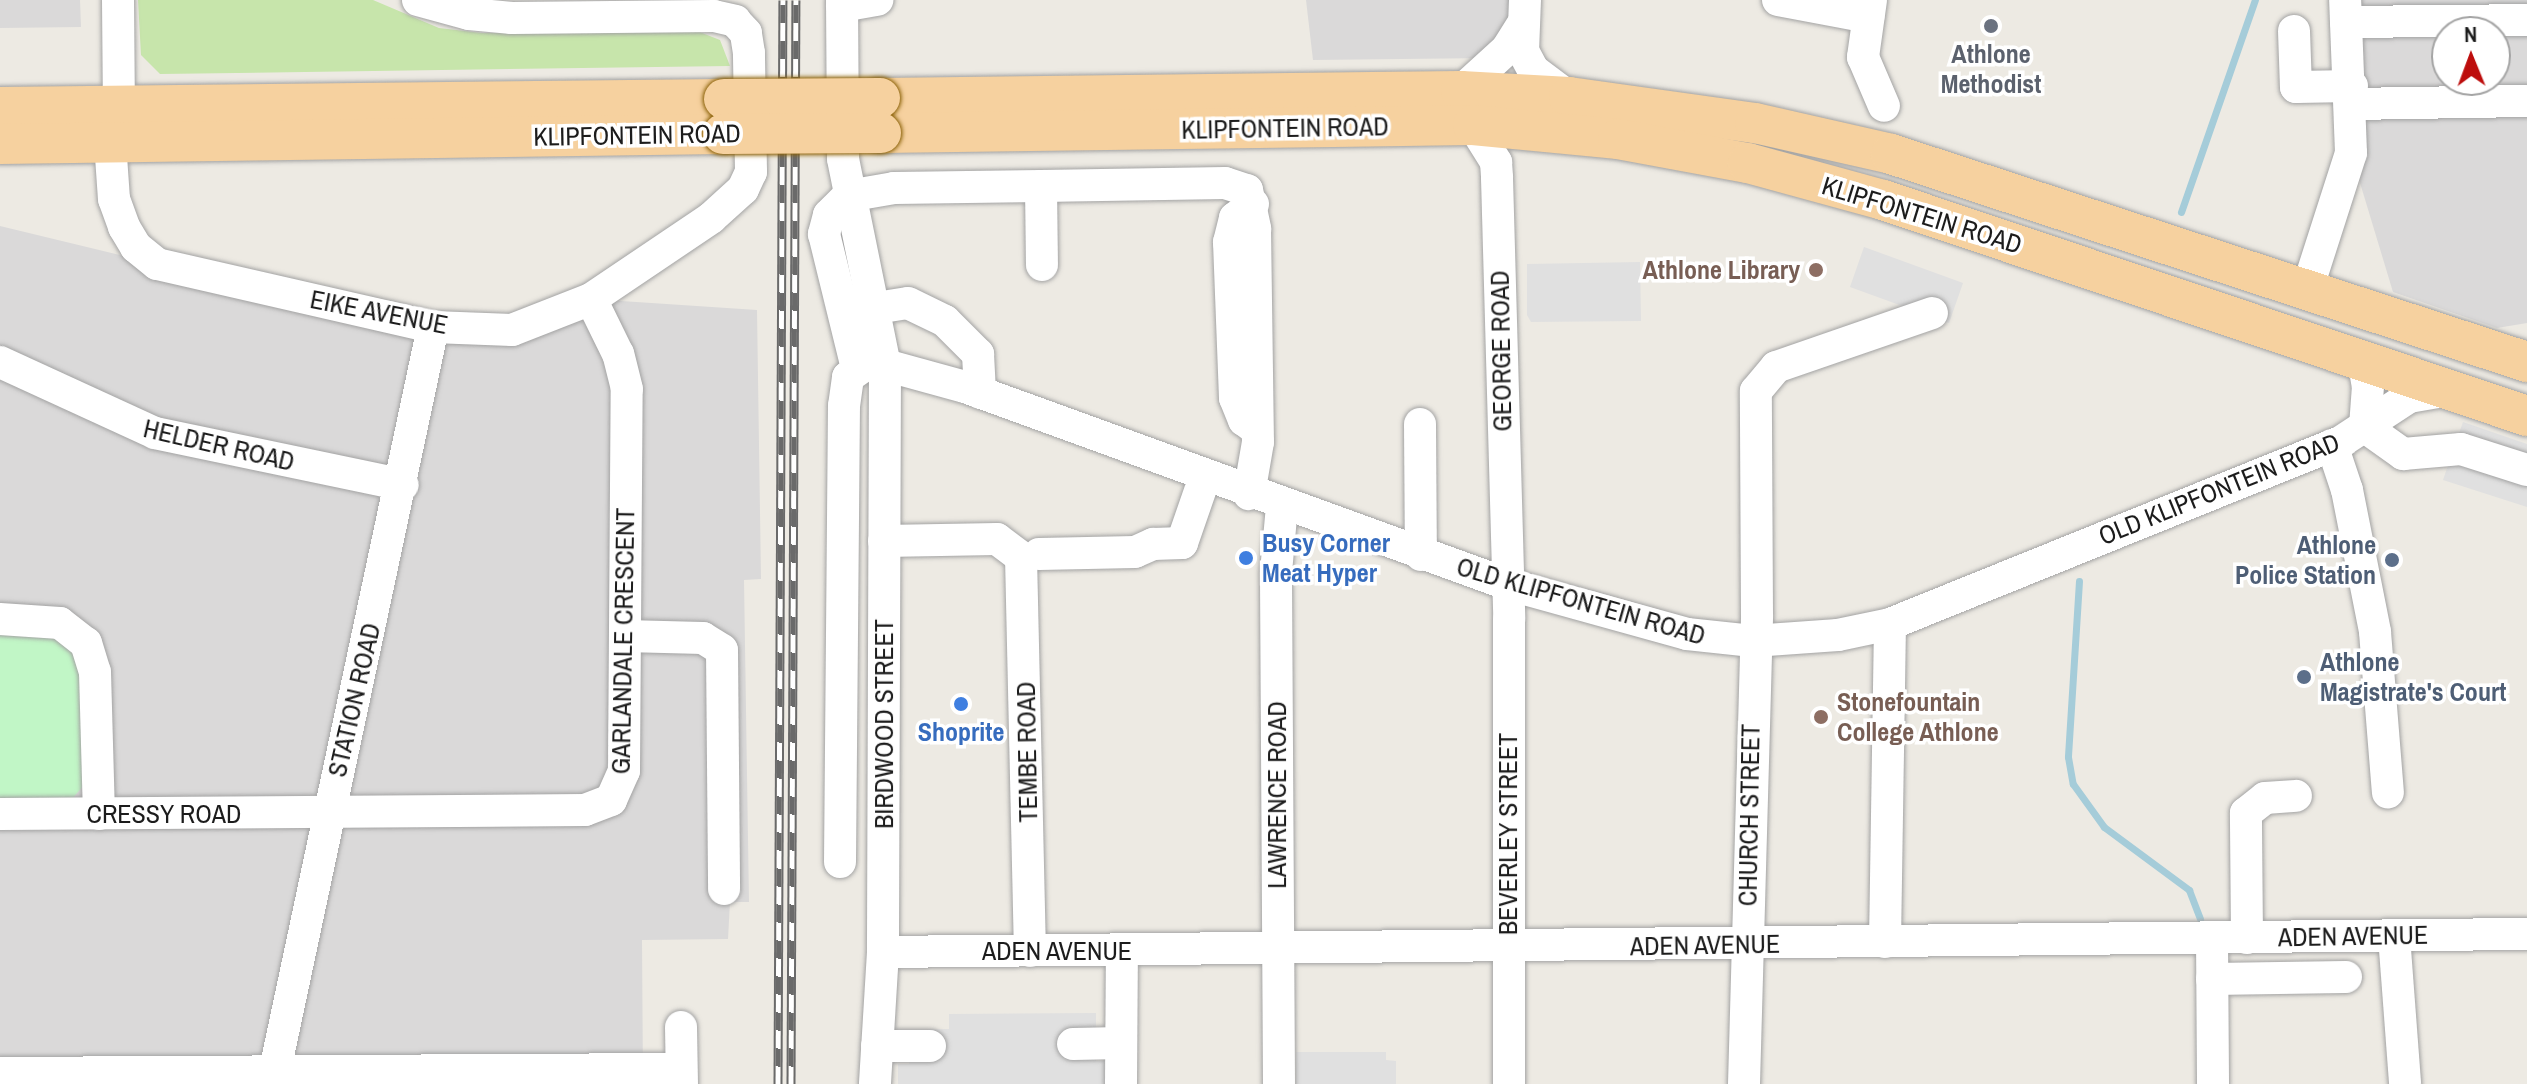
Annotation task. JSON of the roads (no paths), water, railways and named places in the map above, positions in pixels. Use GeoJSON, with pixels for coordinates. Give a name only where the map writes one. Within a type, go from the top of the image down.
{"type":"FeatureCollection","features":[{"type":"Feature","properties":{"kind":"main road","name":"KLIPFONTEIN ROAD"},"geometry":{"type":"LineString","coordinates":[[0,144],[114,125],[1467,108],[1569,97],[1755,123],[1891,154],[2527,362]]}},
{"type":"Feature","properties":{"kind":"main road","name":"KLIPFONTEIN ROAD"},"geometry":{"type":"LineString","coordinates":[[0,107],[114,125]]}},
{"type":"Feature","properties":{"kind":"main road","name":"KLIPFONTEIN ROAD"},"geometry":{"type":"LineString","coordinates":[[1467,108],[1748,163],[1883,200],[2527,416]]}},
{"type":"Feature","properties":{"kind":"main road"},"geometry":{"type":"LineString","coordinates":[[2464,339],[2527,344]]}},
{"type":"Feature","properties":{"kind":"street","name":"EIKE AVENUE"},"geometry":{"type":"LineString","coordinates":[[118,0],[114,199],[124,227],[136,247],[157,264],[433,327],[512,330],[591,299],[711,218],[743,189],[751,172],[749,53],[738,10]]}},
{"type":"Feature","properties":{"kind":"street"},"geometry":{"type":"LineString","coordinates":[[418,0],[470,7],[714,16],[738,10]]}},
{"type":"Feature","properties":{"kind":"street"},"geometry":{"type":"LineString","coordinates":[[871,366],[876,308],[848,196],[842,3],[877,0]]}},
{"type":"Feature","properties":{"kind":"street"},"geometry":{"type":"LineString","coordinates":[[1778,0],[1870,8],[1864,66],[1884,106]]}},
{"type":"Feature","properties":{"kind":"street"},"geometry":{"type":"LineString","coordinates":[[2307,290],[2351,153],[2352,95],[2346,11],[2527,20]]}},
{"type":"Feature","properties":{"kind":"street"},"geometry":{"type":"LineString","coordinates":[[1523,14],[1533,70],[1569,97]]}},
{"type":"Feature","properties":{"kind":"street"},"geometry":{"type":"LineString","coordinates":[[1467,108],[1507,49],[1523,14]]}},
{"type":"Feature","properties":{"kind":"street"},"geometry":{"type":"LineString","coordinates":[[2294,31],[2296,87],[2352,95],[2527,101]]}},
{"type":"Feature","properties":{"kind":"street","name":"GEORGE ROAD"},"geometry":{"type":"LineString","coordinates":[[1467,108],[1496,162],[1514,293],[1507,584]]}},
{"type":"Feature","properties":{"kind":"street"},"geometry":{"type":"LineString","coordinates":[[871,366],[824,234],[829,215],[848,196],[894,188],[1225,183],[1250,197],[1246,312],[1258,430],[1249,494]]}},
{"type":"Feature","properties":{"kind":"street"},"geometry":{"type":"LineString","coordinates":[[1041,186],[1042,265]]}},
{"type":"Feature","properties":{"kind":"street","name":"GARLANDALE CRESCENT"},"geometry":{"type":"LineString","coordinates":[[329,813],[585,810],[603,805],[618,792],[624,771],[627,389],[618,354],[591,299]]}},
{"type":"Feature","properties":{"kind":"street"},"geometry":{"type":"LineString","coordinates":[[876,308],[908,303],[945,321],[978,354],[980,393]]}},
{"type":"Feature","properties":{"kind":"street","name":"CHURCH STREET"},"geometry":{"type":"LineString","coordinates":[[1744,1084],[1755,398],[1764,377],[1776,367],[1932,313]]}},
{"type":"Feature","properties":{"kind":"street","name":"STATION ROAD"},"geometry":{"type":"LineString","coordinates":[[272,1078],[403,485],[433,327]]}},
{"type":"Feature","properties":{"kind":"street","name":"OLD KLIPFONTEIN ROAD"},"geometry":{"type":"LineString","coordinates":[[2363,359],[2368,386],[2365,427]]}},
{"type":"Feature","properties":{"kind":"street","name":"HELDER ROAD"},"geometry":{"type":"LineString","coordinates":[[0,362],[146,430],[403,485]]}},
{"type":"Feature","properties":{"kind":"street"},"geometry":{"type":"LineString","coordinates":[[840,862],[844,406],[848,377],[871,366]]}},
{"type":"Feature","properties":{"kind":"street","name":"OLD KLIPFONTEIN ROAD"},"geometry":{"type":"LineString","coordinates":[[871,366],[980,393],[1282,506],[1507,584],[1675,631],[1753,641],[1838,635],[1890,624],[2332,445],[2409,397],[2452,390]]}},
{"type":"Feature","properties":{"kind":"street","name":"BIRDWOOD STREET"},"geometry":{"type":"LineString","coordinates":[[871,366],[884,541],[883,952],[875,1084]]}},
{"type":"Feature","properties":{"kind":"street"},"geometry":{"type":"LineString","coordinates":[[1420,424],[1421,555]]}},
{"type":"Feature","properties":{"kind":"street"},"geometry":{"type":"LineString","coordinates":[[2365,427],[2403,454],[2461,449],[2527,470]]}},
{"type":"Feature","properties":{"kind":"street"},"geometry":{"type":"LineString","coordinates":[[2332,445],[2347,490],[2375,632],[2388,792]]}},
{"type":"Feature","properties":{"kind":"street"},"geometry":{"type":"LineString","coordinates":[[884,541],[997,539],[1029,554],[1135,552],[1153,544],[1182,543],[1200,491]]}},
{"type":"Feature","properties":{"kind":"street","name":"LAWRENCE ROAD"},"geometry":{"type":"LineString","coordinates":[[1279,1084],[1276,572],[1282,506]]}},
{"type":"Feature","properties":{"kind":"street","name":"TEMBE ROAD"},"geometry":{"type":"LineString","coordinates":[[1029,554],[1024,566],[1030,951]]}},
{"type":"Feature","properties":{"kind":"street","name":"BEVERLEY STREET"},"geometry":{"type":"LineString","coordinates":[[1507,584],[1509,1084]]}},
{"type":"Feature","properties":{"kind":"street"},"geometry":{"type":"LineString","coordinates":[[842,607],[884,605]]}},
{"type":"Feature","properties":{"kind":"street"},"geometry":{"type":"LineString","coordinates":[[0,619],[60,623],[86,643],[95,672],[99,814]]}},
{"type":"Feature","properties":{"kind":"street"},"geometry":{"type":"LineString","coordinates":[[1885,942],[1890,624]]}},
{"type":"Feature","properties":{"kind":"street"},"geometry":{"type":"LineString","coordinates":[[625,636],[703,638],[722,650],[724,889]]}},
{"type":"Feature","properties":{"kind":"street"},"geometry":{"type":"LineString","coordinates":[[2247,938],[2246,813],[2265,798],[2296,796]]}},
{"type":"Feature","properties":{"kind":"street","name":"CRESSY ROAD"},"geometry":{"type":"LineString","coordinates":[[0,814],[329,813]]}},
{"type":"Feature","properties":{"kind":"street"},"geometry":{"type":"LineString","coordinates":[[841,817],[884,818]]}},
{"type":"Feature","properties":{"kind":"street","name":"ADEN AVENUE"},"geometry":{"type":"LineString","coordinates":[[883,952],[2527,934]]}},
{"type":"Feature","properties":{"kind":"street"},"geometry":{"type":"LineString","coordinates":[[2394,936],[2405,1084]]}},
{"type":"Feature","properties":{"kind":"street"},"geometry":{"type":"LineString","coordinates":[[2212,938],[2213,1084]]}},
{"type":"Feature","properties":{"kind":"street"},"geometry":{"type":"LineString","coordinates":[[1121,1084],[1122,950]]}},
{"type":"Feature","properties":{"kind":"street"},"geometry":{"type":"LineString","coordinates":[[2212,979],[2346,977]]}},
{"type":"Feature","properties":{"kind":"street"},"geometry":{"type":"LineString","coordinates":[[15,1077],[520,1078],[637,1069],[682,1076],[681,1027]]}},
{"type":"Feature","properties":{"kind":"street"},"geometry":{"type":"LineString","coordinates":[[1073,1044],[1121,1043]]}},
{"type":"Feature","properties":{"kind":"street"},"geometry":{"type":"LineString","coordinates":[[877,1046],[930,1046]]}},
{"type":"Feature","properties":{"kind":"waterway"},"geometry":{"type":"LineString","coordinates":[[2181,212],[2255,0]]}},
{"type":"Feature","properties":{"kind":"waterway"},"geometry":{"type":"LineString","coordinates":[[2079,581],[2068,757],[2073,784],[2104,827],[2189,890],[2200,919]]}},
{"type":"Feature","properties":{"kind":"railway"},"geometry":{"type":"LineString","coordinates":[[778,1084],[783,0]]}},
{"type":"Feature","properties":{"kind":"railway"},"geometry":{"type":"LineString","coordinates":[[791,1084],[796,0]]}},
{"type":"Feature","properties":{"kind":"place","name":"Athlone Methodist"},"geometry":{"type":"Point","coordinates":[1991,26]}},
{"type":"Feature","properties":{"kind":"place","name":"Athlone Library"},"geometry":{"type":"Point","coordinates":[1816,270]}},
{"type":"Feature","properties":{"kind":"place","name":"Busy Corner Meat Hyper"},"geometry":{"type":"Point","coordinates":[1246,558]}},
{"type":"Feature","properties":{"kind":"place","name":"Athlone Police Station"},"geometry":{"type":"Point","coordinates":[2392,560]}},
{"type":"Feature","properties":{"kind":"place","name":"Athlone Magistrate's Court"},"geometry":{"type":"Point","coordinates":[2304,677]}},
{"type":"Feature","properties":{"kind":"place","name":"Shoprite"},"geometry":{"type":"Point","coordinates":[961,704]}},
{"type":"Feature","properties":{"kind":"place","name":"Stonefountain College Athlone"},"geometry":{"type":"Point","coordinates":[1821,717]}}]}
